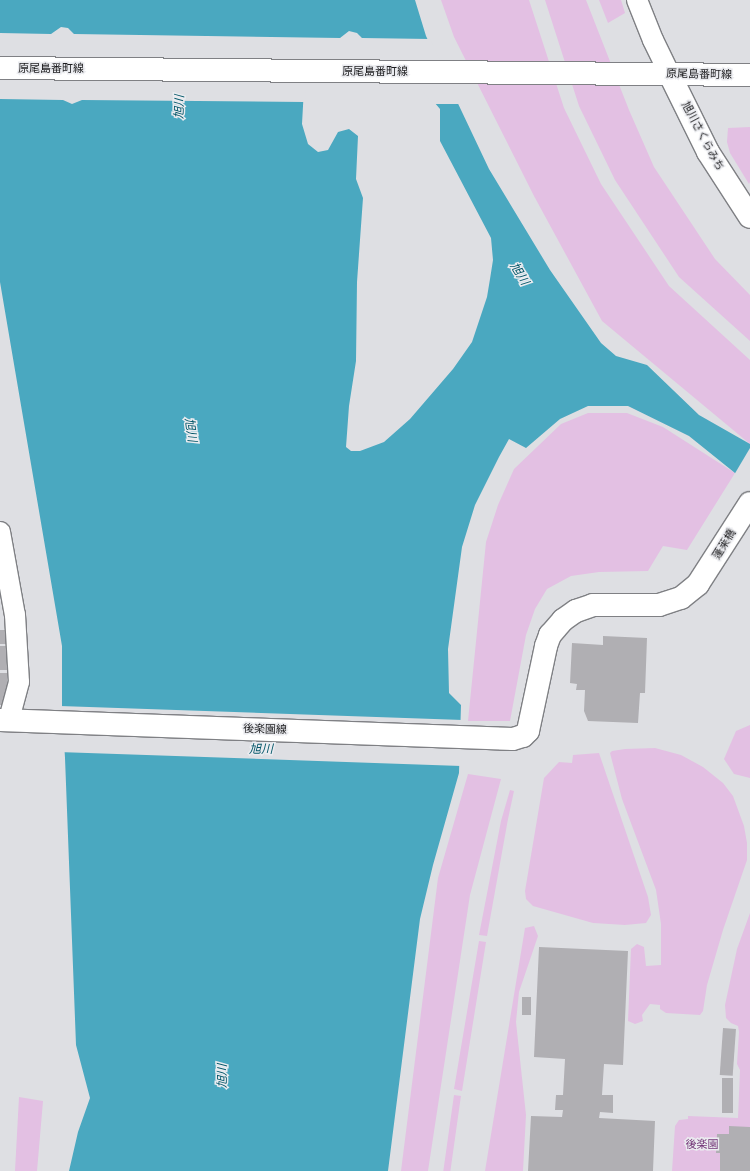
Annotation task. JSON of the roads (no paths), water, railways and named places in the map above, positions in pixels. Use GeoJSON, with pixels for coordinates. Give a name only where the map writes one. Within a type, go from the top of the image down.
{"type":"FeatureCollection","features":[{"type":"Feature","properties":{"kind":"main road","name":"原尾島番町線"},"geometry":{"type":"LineString","coordinates":[[0,68],[750,75]]}},
{"type":"Feature","properties":{"kind":"main road","name":"旭川さくらみち"},"geometry":{"type":"LineString","coordinates":[[660,74],[708,152],[749,213]]}},
{"type":"Feature","properties":{"kind":"main road","name":"蓬莱橋"},"geometry":{"type":"LineString","coordinates":[[528,731],[546,646],[550,635],[563,620],[576,611],[593,605],[659,605],[674,601],[692,590],[711,565],[750,503]]}},
{"type":"Feature","properties":{"kind":"main road","name":"後楽園線"},"geometry":{"type":"LineString","coordinates":[[10,720],[505,738],[518,738],[528,731]]}},
{"type":"Feature","properties":{"kind":"street"},"geometry":{"type":"LineString","coordinates":[[636,0],[653,40],[660,74]]}},
{"type":"Feature","properties":{"kind":"street"},"geometry":{"type":"LineString","coordinates":[[0,532],[15,615],[19,682],[10,720]]}},
{"type":"Feature","properties":{"kind":"water","name":"旭川"},"geometry":{"type":"Polygon","coordinates":[[[0,0],[415,0],[426,36],[489,169],[550,270],[601,343],[616,356],[647,365],[699,415],[750,444],[750,482],[735,473],[689,436],[628,406],[588,406],[560,419],[526,448],[509,439],[475,505],[462,547],[448,649],[449,693],[461,705],[459,773],[433,865],[420,919],[388,1171],[69,1171],[78,1132],[90,1098],[76,1045],[62,709],[62,646],[0,282],[0,0]],[[308,80],[304,88],[302,124],[308,144],[318,152],[328,150],[338,132],[349,129],[358,136],[356,179],[363,198],[357,282],[356,361],[349,406],[346,447],[351,451],[360,451],[384,442],[410,419],[453,369],[472,342],[487,297],[493,260],[491,238],[440,141],[440,109],[423,89],[398,81],[308,80]]]}},
{"type":"Feature","properties":{"kind":"park label","name":"後楽園"},"geometry":{"type":"Point","coordinates":[702,1144]}}]}
